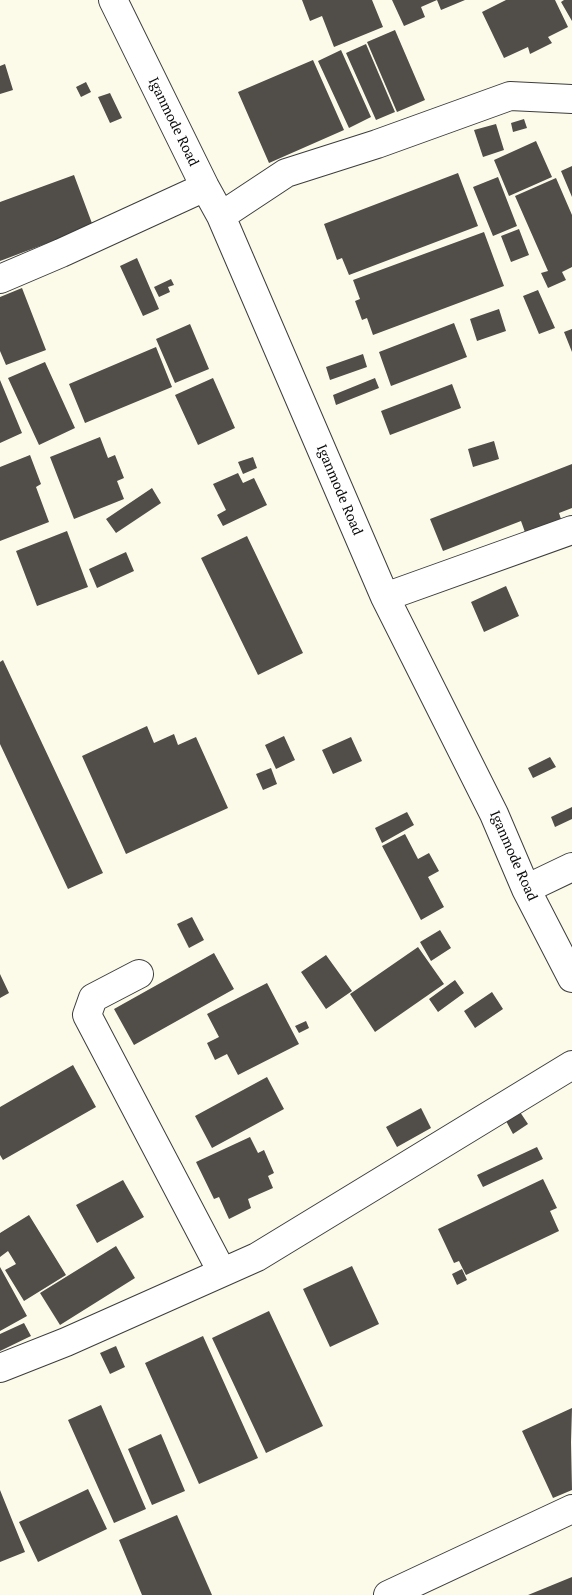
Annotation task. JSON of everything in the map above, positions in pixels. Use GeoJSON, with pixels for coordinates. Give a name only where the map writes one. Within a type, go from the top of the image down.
{"type":"FeatureCollection","features":[{"type":"Feature","properties":{"kind":"street","name":"Iganmode Road"},"geometry":{"type":"LineString","coordinates":[[113,0],[221,216],[385,597],[494,814],[526,889],[572,978]]}},
{"type":"Feature","properties":{"kind":"street"},"geometry":{"type":"LineString","coordinates":[[221,216],[286,173],[377,144],[510,96],[572,99]]}},
{"type":"Feature","properties":{"kind":"street"},"geometry":{"type":"LineString","coordinates":[[0,280],[205,187]]}},
{"type":"Feature","properties":{"kind":"street"},"geometry":{"type":"LineString","coordinates":[[385,597],[572,530]]}},
{"type":"Feature","properties":{"kind":"street"},"geometry":{"type":"LineString","coordinates":[[526,889],[572,867]]}},
{"type":"Feature","properties":{"kind":"street"},"geometry":{"type":"LineString","coordinates":[[139,974],[93,998],[87,1015],[222,1272]]}},
{"type":"Feature","properties":{"kind":"street"},"geometry":{"type":"LineString","coordinates":[[0,1368],[66,1342],[257,1256],[572,1065]]}},
{"type":"Feature","properties":{"kind":"street"},"geometry":{"type":"LineString","coordinates":[[388,1595],[572,1509]]}},
{"type":"Feature","properties":{"kind":"building"},"geometry":{"type":"Polygon","coordinates":[[[302,0],[372,0],[383,27],[334,47],[322,16],[310,21],[302,0]]]}},
{"type":"Feature","properties":{"kind":"building"},"geometry":{"type":"Polygon","coordinates":[[[392,0],[437,0],[421,7],[425,17],[404,26],[392,0]]]}},
{"type":"Feature","properties":{"kind":"building"},"geometry":{"type":"Polygon","coordinates":[[[437,0],[465,0],[441,10],[437,0]]]}},
{"type":"Feature","properties":{"kind":"building"},"geometry":{"type":"Polygon","coordinates":[[[506,0],[555,0],[568,27],[548,37],[552,43],[530,54],[528,47],[504,58],[482,12],[506,0]]]}},
{"type":"Feature","properties":{"kind":"building"},"geometry":{"type":"Polygon","coordinates":[[[572,0],[572,21],[561,2],[572,0]]]}},
{"type":"Feature","properties":{"kind":"building"},"geometry":{"type":"Polygon","coordinates":[[[395,30],[425,100],[397,112],[367,42],[395,30]]]}},
{"type":"Feature","properties":{"kind":"building"},"geometry":{"type":"Polygon","coordinates":[[[366,44],[395,112],[376,120],[346,53],[366,44]]]}},
{"type":"Feature","properties":{"kind":"building"},"geometry":{"type":"Polygon","coordinates":[[[341,50],[371,117],[349,128],[318,61],[341,50]]]}},
{"type":"Feature","properties":{"kind":"building"},"geometry":{"type":"Polygon","coordinates":[[[313,60],[344,130],[269,163],[238,92],[313,60]]]}},
{"type":"Feature","properties":{"kind":"building"},"geometry":{"type":"Polygon","coordinates":[[[5,64],[13,90],[0,94],[0,66],[5,64]]]}},
{"type":"Feature","properties":{"kind":"building"},"geometry":{"type":"Polygon","coordinates":[[[86,82],[91,92],[81,97],[76,87],[86,82]]]}},
{"type":"Feature","properties":{"kind":"building"},"geometry":{"type":"Polygon","coordinates":[[[110,93],[122,118],[110,123],[98,97],[110,93]]]}},
{"type":"Feature","properties":{"kind":"building"},"geometry":{"type":"Polygon","coordinates":[[[524,119],[527,128],[513,132],[511,123],[524,119]]]}},
{"type":"Feature","properties":{"kind":"building"},"geometry":{"type":"Polygon","coordinates":[[[496,124],[504,150],[483,157],[474,130],[496,124]]]}},
{"type":"Feature","properties":{"kind":"building"},"geometry":{"type":"Polygon","coordinates":[[[536,141],[552,177],[509,196],[494,160],[536,141]]]}},
{"type":"Feature","properties":{"kind":"building"},"geometry":{"type":"Polygon","coordinates":[[[572,166],[572,197],[561,171],[572,166]]]}},
{"type":"Feature","properties":{"kind":"building"},"geometry":{"type":"Polygon","coordinates":[[[458,173],[478,226],[349,275],[342,258],[337,260],[324,224],[458,173]]]}},
{"type":"Feature","properties":{"kind":"building"},"geometry":{"type":"Polygon","coordinates":[[[74,175],[93,226],[0,261],[0,202],[74,175]]]}},
{"type":"Feature","properties":{"kind":"building"},"geometry":{"type":"Polygon","coordinates":[[[498,177],[517,226],[493,236],[473,187],[498,177]]]}},
{"type":"Feature","properties":{"kind":"building"},"geometry":{"type":"Polygon","coordinates":[[[556,178],[572,215],[572,267],[562,272],[566,280],[548,288],[541,273],[548,271],[515,196],[556,178]]]}},
{"type":"Feature","properties":{"kind":"building"},"geometry":{"type":"Polygon","coordinates":[[[519,229],[529,255],[511,262],[501,236],[519,229]]]}},
{"type":"Feature","properties":{"kind":"building"},"geometry":{"type":"Polygon","coordinates":[[[484,232],[504,286],[373,335],[367,318],[362,320],[355,301],[360,299],[353,280],[484,232]]]}},
{"type":"Feature","properties":{"kind":"building"},"geometry":{"type":"Polygon","coordinates":[[[137,258],[159,309],[143,316],[120,266],[137,258]]]}},
{"type":"Feature","properties":{"kind":"building"},"geometry":{"type":"Polygon","coordinates":[[[171,279],[174,285],[168,287],[170,292],[159,297],[154,287],[171,279]]]}},
{"type":"Feature","properties":{"kind":"building"},"geometry":{"type":"Polygon","coordinates":[[[22,288],[46,350],[6,365],[0,351],[0,297],[22,288]]]}},
{"type":"Feature","properties":{"kind":"building"},"geometry":{"type":"Polygon","coordinates":[[[538,290],[555,328],[539,334],[523,296],[538,290]]]}},
{"type":"Feature","properties":{"kind":"building"},"geometry":{"type":"Polygon","coordinates":[[[499,309],[506,331],[477,341],[470,319],[499,309]]]}},
{"type":"Feature","properties":{"kind":"building"},"geometry":{"type":"Polygon","coordinates":[[[454,323],[467,357],[391,386],[379,352],[454,323]]]}},
{"type":"Feature","properties":{"kind":"building"},"geometry":{"type":"Polygon","coordinates":[[[190,324],[209,369],[175,383],[156,339],[190,324]]]}},
{"type":"Feature","properties":{"kind":"building"},"geometry":{"type":"Polygon","coordinates":[[[572,329],[572,352],[564,332],[572,329]]]}},
{"type":"Feature","properties":{"kind":"building"},"geometry":{"type":"Polygon","coordinates":[[[156,347],[172,387],[85,423],[69,384],[156,347]]]}},
{"type":"Feature","properties":{"kind":"building"},"geometry":{"type":"Polygon","coordinates":[[[363,354],[367,367],[330,380],[326,367],[363,354]]]}},
{"type":"Feature","properties":{"kind":"building"},"geometry":{"type":"Polygon","coordinates":[[[45,362],[75,428],[39,445],[8,378],[45,362]]]}},
{"type":"Feature","properties":{"kind":"building"},"geometry":{"type":"Polygon","coordinates":[[[213,378],[235,428],[198,445],[175,395],[213,378]]]}},
{"type":"Feature","properties":{"kind":"building"},"geometry":{"type":"Polygon","coordinates":[[[375,378],[379,388],[336,405],[333,395],[375,378]]]}},
{"type":"Feature","properties":{"kind":"building"},"geometry":{"type":"Polygon","coordinates":[[[0,380],[22,433],[0,443],[0,380]]]}},
{"type":"Feature","properties":{"kind":"building"},"geometry":{"type":"Polygon","coordinates":[[[452,384],[461,408],[390,435],[381,411],[452,384]]]}},
{"type":"Feature","properties":{"kind":"building"},"geometry":{"type":"Polygon","coordinates":[[[100,437],[108,458],[115,455],[124,478],[117,481],[124,499],[74,519],[50,457],[100,437]]]}},
{"type":"Feature","properties":{"kind":"building"},"geometry":{"type":"Polygon","coordinates":[[[494,441],[499,459],[473,467],[468,449],[494,441]]]}},
{"type":"Feature","properties":{"kind":"building"},"geometry":{"type":"Polygon","coordinates":[[[30,455],[41,484],[36,487],[49,522],[0,541],[0,467],[30,455]]]}},
{"type":"Feature","properties":{"kind":"building"},"geometry":{"type":"Polygon","coordinates":[[[253,457],[257,468],[243,474],[238,462],[253,457]]]}},
{"type":"Feature","properties":{"kind":"building"},"geometry":{"type":"Polygon","coordinates":[[[572,464],[572,508],[559,513],[562,522],[526,535],[521,521],[443,551],[430,519],[572,464]]]}},
{"type":"Feature","properties":{"kind":"building"},"geometry":{"type":"Polygon","coordinates":[[[238,473],[243,483],[254,478],[267,505],[223,526],[217,515],[226,510],[213,484],[238,473]]]}},
{"type":"Feature","properties":{"kind":"building"},"geometry":{"type":"Polygon","coordinates":[[[152,488],[161,503],[116,533],[106,519],[152,488]]]}},
{"type":"Feature","properties":{"kind":"building"},"geometry":{"type":"Polygon","coordinates":[[[67,531],[88,587],[37,606],[16,551],[67,531]]]}},
{"type":"Feature","properties":{"kind":"building"},"geometry":{"type":"Polygon","coordinates":[[[247,536],[303,653],[258,675],[201,558],[247,536]]]}},
{"type":"Feature","properties":{"kind":"building"},"geometry":{"type":"Polygon","coordinates":[[[126,552],[134,571],[97,588],[89,569],[126,552]]]}},
{"type":"Feature","properties":{"kind":"building"},"geometry":{"type":"Polygon","coordinates":[[[506,586],[519,616],[484,632],[471,602],[506,586]]]}},
{"type":"Feature","properties":{"kind":"building"},"geometry":{"type":"Polygon","coordinates":[[[3,660],[103,873],[68,889],[0,744],[0,662],[3,660]]]}},
{"type":"Feature","properties":{"kind":"building"},"geometry":{"type":"Polygon","coordinates":[[[147,726],[154,743],[174,734],[178,745],[196,737],[228,808],[126,854],[82,756],[147,726]]]}},
{"type":"Feature","properties":{"kind":"building"},"geometry":{"type":"Polygon","coordinates":[[[284,736],[295,760],[276,769],[265,745],[284,736]]]}},
{"type":"Feature","properties":{"kind":"building"},"geometry":{"type":"Polygon","coordinates":[[[351,737],[362,761],[333,774],[322,750],[351,737]]]}},
{"type":"Feature","properties":{"kind":"building"},"geometry":{"type":"Polygon","coordinates":[[[550,757],[556,767],[533,778],[528,768],[550,757]]]}},
{"type":"Feature","properties":{"kind":"building"},"geometry":{"type":"Polygon","coordinates":[[[271,768],[277,784],[263,790],[256,774],[271,768]]]}},
{"type":"Feature","properties":{"kind":"building"},"geometry":{"type":"Polygon","coordinates":[[[572,807],[572,819],[555,827],[551,817],[572,807]]]}},
{"type":"Feature","properties":{"kind":"building"},"geometry":{"type":"Polygon","coordinates":[[[407,812],[414,825],[382,843],[375,828],[407,812]]]}},
{"type":"Feature","properties":{"kind":"building"},"geometry":{"type":"Polygon","coordinates":[[[405,834],[418,859],[429,853],[439,871],[428,877],[444,907],[421,920],[382,846],[405,834]]]}},
{"type":"Feature","properties":{"kind":"building"},"geometry":{"type":"Polygon","coordinates":[[[192,917],[204,940],[189,948],[177,924],[192,917]]]}},
{"type":"Feature","properties":{"kind":"building"},"geometry":{"type":"Polygon","coordinates":[[[440,930],[451,948],[431,961],[420,942],[440,930]]]}},
{"type":"Feature","properties":{"kind":"building"},"geometry":{"type":"Polygon","coordinates":[[[418,947],[444,984],[375,1032],[350,994],[418,947]]]}},
{"type":"Feature","properties":{"kind":"building"},"geometry":{"type":"Polygon","coordinates":[[[214,953],[234,989],[134,1045],[114,1009],[214,953]]]}},
{"type":"Feature","properties":{"kind":"building"},"geometry":{"type":"Polygon","coordinates":[[[326,955],[352,991],[326,1009],[301,972],[326,955]]]}},
{"type":"Feature","properties":{"kind":"building"},"geometry":{"type":"Polygon","coordinates":[[[0,974],[9,993],[0,998],[0,974]]]}},
{"type":"Feature","properties":{"kind":"building"},"geometry":{"type":"Polygon","coordinates":[[[455,980],[464,993],[438,1012],[429,999],[455,980]]]}},
{"type":"Feature","properties":{"kind":"building"},"geometry":{"type":"Polygon","coordinates":[[[267,983],[299,1044],[238,1075],[227,1054],[215,1060],[207,1043],[219,1037],[207,1014],[267,983]]]}},
{"type":"Feature","properties":{"kind":"building"},"geometry":{"type":"Polygon","coordinates":[[[492,992],[503,1009],[475,1028],[464,1011],[492,992]]]}},
{"type":"Feature","properties":{"kind":"building"},"geometry":{"type":"Polygon","coordinates":[[[306,1021],[309,1028],[299,1033],[295,1026],[306,1021]]]}},
{"type":"Feature","properties":{"kind":"building"},"geometry":{"type":"Polygon","coordinates":[[[73,1065],[96,1107],[3,1160],[0,1155],[0,1107],[73,1065]]]}},
{"type":"Feature","properties":{"kind":"building"},"geometry":{"type":"Polygon","coordinates":[[[267,1077],[284,1109],[212,1148],[195,1116],[267,1077]]]}},
{"type":"Feature","properties":{"kind":"building"},"geometry":{"type":"Polygon","coordinates":[[[421,1108],[431,1128],[397,1147],[386,1127],[421,1108]]]}},
{"type":"Feature","properties":{"kind":"building"},"geometry":{"type":"Polygon","coordinates":[[[520,1112],[528,1124],[513,1134],[506,1121],[520,1112]]]}},
{"type":"Feature","properties":{"kind":"building"},"geometry":{"type":"Polygon","coordinates":[[[250,1137],[258,1153],[264,1150],[274,1173],[268,1176],[273,1188],[248,1199],[251,1208],[229,1219],[219,1197],[214,1199],[196,1162],[250,1137]]]}},
{"type":"Feature","properties":{"kind":"building"},"geometry":{"type":"Polygon","coordinates":[[[537,1147],[543,1159],[483,1187],[477,1175],[537,1147]]]}},
{"type":"Feature","properties":{"kind":"building"},"geometry":{"type":"Polygon","coordinates":[[[543,1179],[557,1208],[550,1211],[559,1231],[466,1275],[459,1261],[454,1263],[438,1229],[543,1179]]]}},
{"type":"Feature","properties":{"kind":"building"},"geometry":{"type":"Polygon","coordinates":[[[123,1180],[144,1217],[97,1243],[76,1205],[123,1180]]]}},
{"type":"Feature","properties":{"kind":"building"},"geometry":{"type":"Polygon","coordinates":[[[29,1215],[66,1275],[24,1301],[5,1270],[16,1264],[8,1251],[0,1257],[0,1233],[29,1215]]]}},
{"type":"Feature","properties":{"kind":"building"},"geometry":{"type":"Polygon","coordinates":[[[116,1246],[135,1278],[60,1325],[40,1293],[116,1246]]]}},
{"type":"Feature","properties":{"kind":"building"},"geometry":{"type":"Polygon","coordinates":[[[352,1266],[379,1324],[330,1347],[303,1289],[352,1266]]]}},
{"type":"Feature","properties":{"kind":"building"},"geometry":{"type":"Polygon","coordinates":[[[0,1267],[27,1316],[0,1331],[0,1267]]]}},
{"type":"Feature","properties":{"kind":"building"},"geometry":{"type":"Polygon","coordinates":[[[462,1269],[467,1280],[457,1285],[452,1274],[462,1269]]]}},
{"type":"Feature","properties":{"kind":"building"},"geometry":{"type":"Polygon","coordinates":[[[269,1311],[323,1426],[266,1453],[212,1338],[269,1311]]]}},
{"type":"Feature","properties":{"kind":"building"},"geometry":{"type":"Polygon","coordinates":[[[24,1323],[31,1336],[0,1351],[0,1334],[24,1323]]]}},
{"type":"Feature","properties":{"kind":"building"},"geometry":{"type":"Polygon","coordinates":[[[203,1336],[258,1458],[199,1484],[145,1363],[203,1336]]]}},
{"type":"Feature","properties":{"kind":"building"},"geometry":{"type":"Polygon","coordinates":[[[116,1346],[125,1367],[110,1374],[100,1353],[116,1346]]]}},
{"type":"Feature","properties":{"kind":"building"},"geometry":{"type":"Polygon","coordinates":[[[101,1405],[146,1509],[114,1523],[68,1420],[101,1405]]]}},
{"type":"Feature","properties":{"kind":"building"},"geometry":{"type":"Polygon","coordinates":[[[572,1408],[572,1490],[553,1498],[522,1431],[572,1408]]]}},
{"type":"Feature","properties":{"kind":"building"},"geometry":{"type":"Polygon","coordinates":[[[161,1434],[185,1491],[152,1505],[128,1449],[161,1434]]]}},
{"type":"Feature","properties":{"kind":"building"},"geometry":{"type":"Polygon","coordinates":[[[88,1489],[107,1529],[38,1562],[19,1522],[88,1489]]]}},
{"type":"Feature","properties":{"kind":"building"},"geometry":{"type":"Polygon","coordinates":[[[0,1490],[25,1552],[0,1562],[0,1490]]]}},
{"type":"Feature","properties":{"kind":"building"},"geometry":{"type":"Polygon","coordinates":[[[177,1515],[212,1595],[142,1595],[119,1540],[177,1515]]]}},
{"type":"Feature","properties":{"kind":"building"},"geometry":{"type":"Polygon","coordinates":[[[572,1577],[572,1595],[528,1595],[572,1577]]]}}]}
